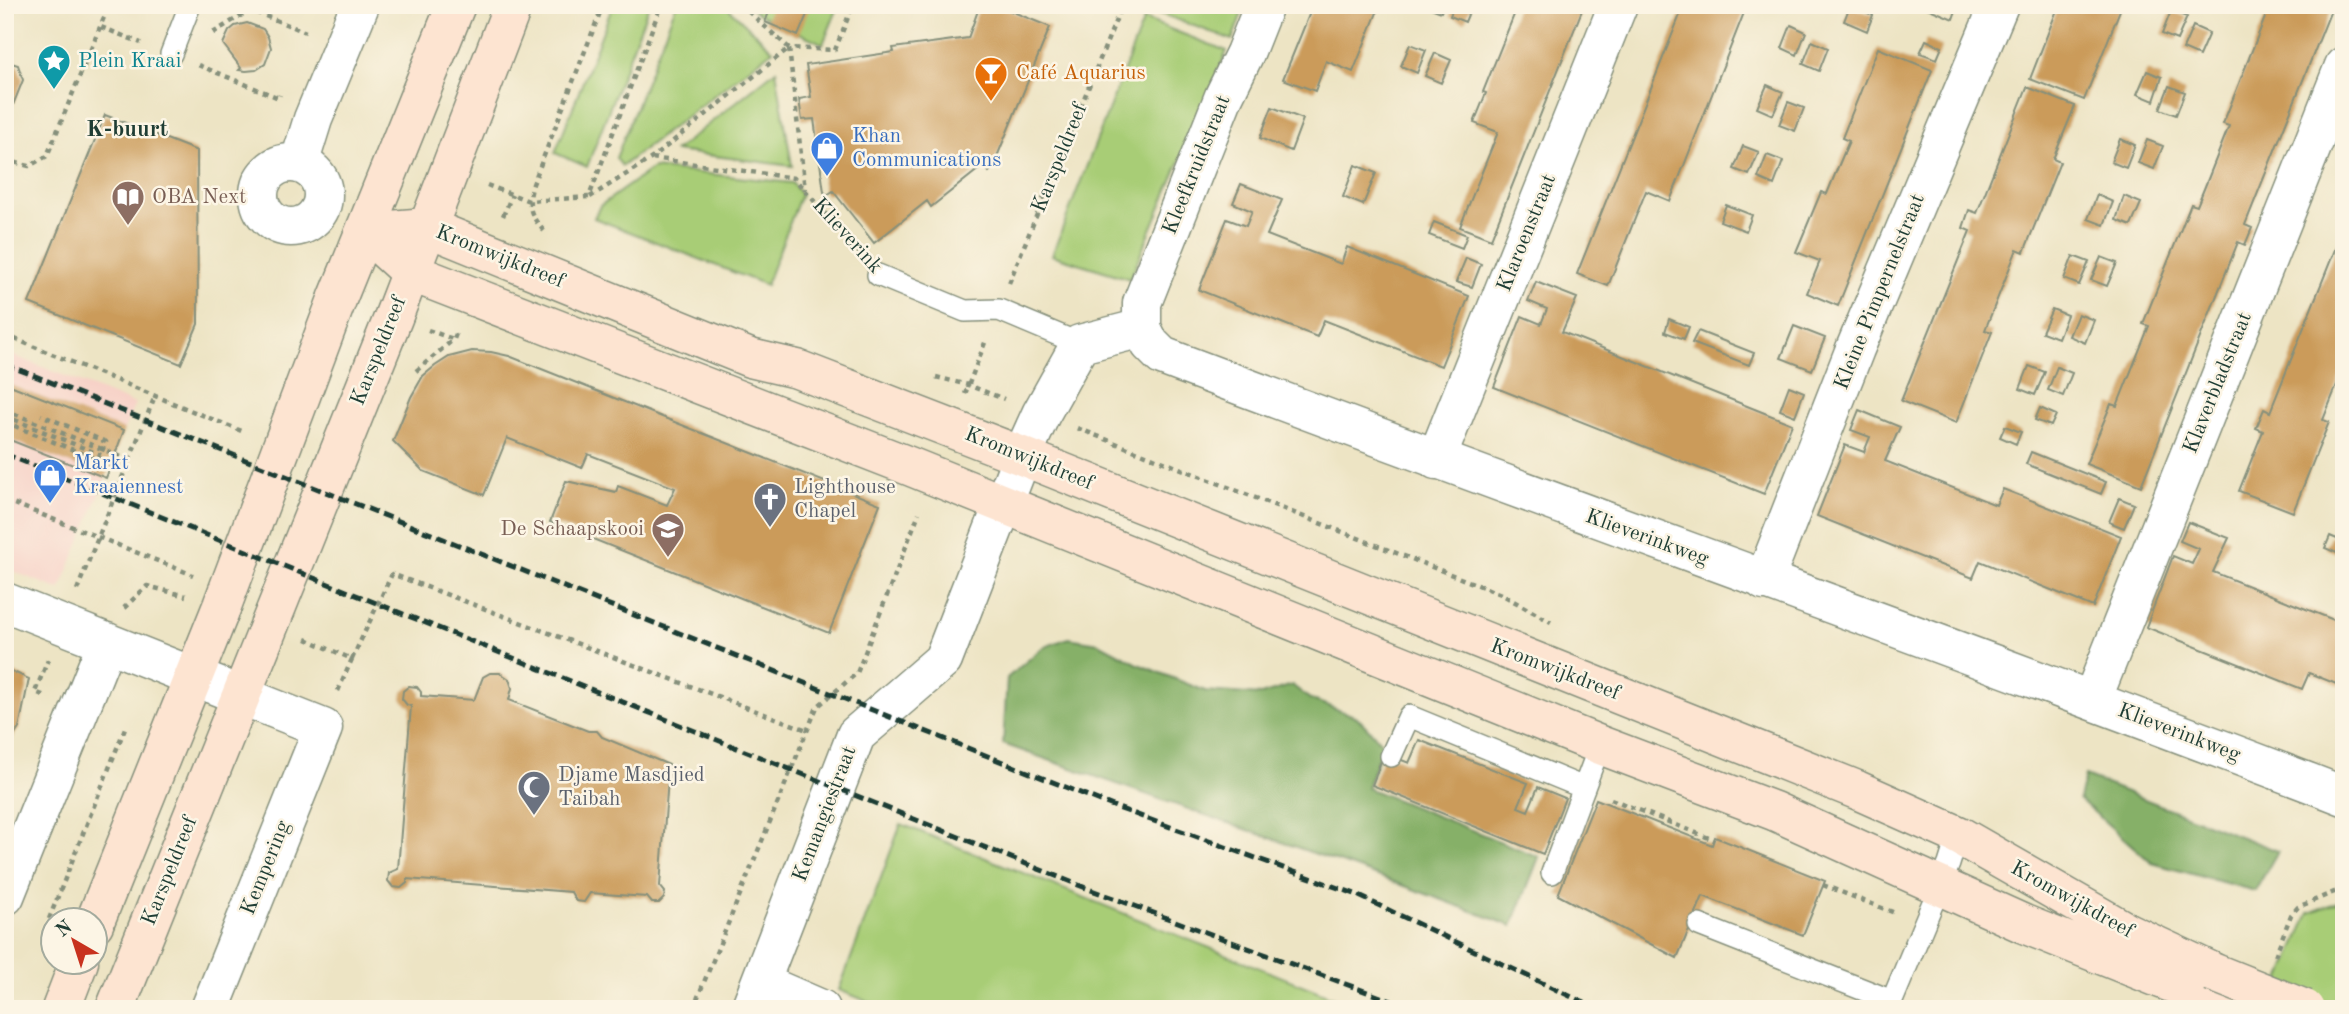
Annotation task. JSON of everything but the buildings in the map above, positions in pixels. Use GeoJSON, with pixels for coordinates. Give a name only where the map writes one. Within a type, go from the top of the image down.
{"type":"FeatureCollection","features":[{"type":"Feature","properties":{"kind":"main road"},"geometry":{"type":"LineString","coordinates":[[101,906],[222,606],[338,297],[456,5]]}},
{"type":"Feature","properties":{"kind":"main road","name":"Karspeldreef"},"geometry":{"type":"LineString","coordinates":[[115,1009],[410,272],[513,5]]}},
{"type":"Feature","properties":{"kind":"main road","name":"Kromwijkdreef"},"geometry":{"type":"LineString","coordinates":[[366,232],[427,227],[750,358],[797,369],[1022,456],[1857,790],[1958,835],[2127,932],[2216,992]]}},
{"type":"Feature","properties":{"kind":"main road","name":"Kromwijkdreef"},"geometry":{"type":"LineString","coordinates":[[366,232],[410,272],[1005,505],[1600,745],[1774,811],[2024,924],[2216,992],[2305,1009]]}},
{"type":"Feature","properties":{"kind":"main road"},"geometry":{"type":"LineString","coordinates":[[61,1009],[73,976]]}},
{"type":"Feature","properties":{"kind":"street"},"geometry":{"type":"LineString","coordinates":[[299,163],[313,119],[360,5]]}},
{"type":"Feature","properties":{"kind":"street","name":"Kleefkruidstraat"},"geometry":{"type":"LineString","coordinates":[[1142,328],[1142,303],[1224,96],[1264,5]]}},
{"type":"Feature","properties":{"kind":"street","name":"Klaroenstraat"},"geometry":{"type":"LineString","coordinates":[[1436,460],[1618,5]]}},
{"type":"Feature","properties":{"kind":"street","name":"Kleine Pimpernelstraat"},"geometry":{"type":"LineString","coordinates":[[1764,581],[1855,349],[1999,5]]}},
{"type":"Feature","properties":{"kind":"street","name":"Klaverbladstraat"},"geometry":{"type":"LineString","coordinates":[[2092,700],[2344,66]]}},
{"type":"Feature","properties":{"kind":"street"},"geometry":{"type":"LineString","coordinates":[[1022,456],[1041,414],[1080,344],[1142,328]]}},
{"type":"Feature","properties":{"kind":"street","name":"Klieverinkweg"},"geometry":{"type":"LineString","coordinates":[[1142,328],[1150,344],[1162,356],[2344,796]]}},
{"type":"Feature","properties":{"kind":"street","name":"Kemangiestraat"},"geometry":{"type":"LineString","coordinates":[[755,996],[856,735],[943,660],[1022,456]]}},
{"type":"Feature","properties":{"kind":"street"},"geometry":{"type":"LineString","coordinates":[[5,602],[242,695]]}},
{"type":"Feature","properties":{"kind":"street"},"geometry":{"type":"LineString","coordinates":[[5,896],[107,642]]}},
{"type":"Feature","properties":{"kind":"street","name":"Kempering"},"geometry":{"type":"LineString","coordinates":[[210,1009],[323,728],[242,695]]}},
{"type":"Feature","properties":{"kind":"street"},"geometry":{"type":"LineString","coordinates":[[755,996],[821,1009]]}},
{"type":"Feature","properties":{"kind":"lane"},"geometry":{"type":"LineString","coordinates":[[170,54],[186,14]]}},
{"type":"Feature","properties":{"kind":"lane","name":"Klieverink"},"geometry":{"type":"LineString","coordinates":[[878,275],[965,311],[999,310],[1080,344]]}},
{"type":"Feature","properties":{"kind":"lane"},"geometry":{"type":"LineString","coordinates":[[1391,756],[1409,716],[1584,788]]}},
{"type":"Feature","properties":{"kind":"lane"},"geometry":{"type":"LineString","coordinates":[[1552,873],[1600,745]]}},
{"type":"Feature","properties":{"kind":"lane"},"geometry":{"type":"LineString","coordinates":[[1699,925],[1892,1001],[1949,864],[1958,835]]}},
{"type":"Feature","properties":{"kind":"path"},"geometry":{"type":"LineString","coordinates":[[5,160],[29,166],[47,156],[109,5]]}},
{"type":"Feature","properties":{"kind":"path"},"geometry":{"type":"LineString","coordinates":[[603,5],[528,201],[589,197],[652,158],[789,48]]}},
{"type":"Feature","properties":{"kind":"path"},"geometry":{"type":"LineString","coordinates":[[589,197],[661,5]]}},
{"type":"Feature","properties":{"kind":"path"},"geometry":{"type":"LineString","coordinates":[[741,5],[789,48],[835,50],[853,5]]}},
{"type":"Feature","properties":{"kind":"path","name":"Karspeldreef"},"geometry":{"type":"LineString","coordinates":[[964,396],[1122,5]]}},
{"type":"Feature","properties":{"kind":"path"},"geometry":{"type":"LineString","coordinates":[[186,14],[212,33],[250,10],[306,32],[301,44]]}},
{"type":"Feature","properties":{"kind":"path"},"geometry":{"type":"LineString","coordinates":[[100,27],[279,98],[283,88]]}},
{"type":"Feature","properties":{"kind":"path"},"geometry":{"type":"LineString","coordinates":[[789,48],[805,190]]}},
{"type":"Feature","properties":{"kind":"path","name":"Klieverink"},"geometry":{"type":"LineString","coordinates":[[652,158],[794,178],[878,275]]}},
{"type":"Feature","properties":{"kind":"path"},"geometry":{"type":"LineString","coordinates":[[5,335],[252,435]]}},
{"type":"Feature","properties":{"kind":"path"},"geometry":{"type":"LineString","coordinates":[[5,410],[101,455]]}},
{"type":"Feature","properties":{"kind":"path"},"geometry":{"type":"LineString","coordinates":[[41,415],[106,442],[101,455]]}},
{"type":"Feature","properties":{"kind":"path"},"geometry":{"type":"LineString","coordinates":[[5,416],[101,455]]}},
{"type":"Feature","properties":{"kind":"path"},"geometry":{"type":"LineString","coordinates":[[5,422],[101,455],[129,460]]}},
{"type":"Feature","properties":{"kind":"path"},"geometry":{"type":"LineString","coordinates":[[5,500],[98,537]]}},
{"type":"Feature","properties":{"kind":"path"},"geometry":{"type":"LineString","coordinates":[[270,624],[352,659],[392,574],[807,730]]}},
{"type":"Feature","properties":{"kind":"path"},"geometry":{"type":"LineString","coordinates":[[107,642],[118,613],[147,586],[222,606]]}},
{"type":"Feature","properties":{"kind":"path"},"geometry":{"type":"LineString","coordinates":[[54,906],[125,728]]}},
{"type":"Feature","properties":{"kind":"path"},"geometry":{"type":"LineString","coordinates":[[1584,788],[1714,840]]}},
{"type":"Feature","properties":{"kind":"path"},"geometry":{"type":"LineString","coordinates":[[1823,885],[1922,924]]}},
{"type":"Feature","properties":{"kind":"path"},"geometry":{"type":"LineString","coordinates":[[2273,962],[2291,915],[2298,907],[2344,888]]}},
{"type":"Feature","properties":{"kind":"shaded area","name":"Markt Kraaiennest"},"geometry":{"type":"Polygon","coordinates":[[[5,352],[135,404],[124,430],[5,383],[5,352]]]}},
{"type":"Feature","properties":{"kind":"shaded area","name":"Markt Kraaiennest"},"geometry":{"type":"Polygon","coordinates":[[[5,437],[106,478],[60,590],[5,568],[5,437]]]}},
{"type":"Feature","properties":{"kind":"green space"},"geometry":{"type":"Polygon","coordinates":[[[613,5],[649,5],[587,167],[555,153],[613,5]]]}},
{"type":"Feature","properties":{"kind":"green space"},"geometry":{"type":"Polygon","coordinates":[[[676,5],[725,5],[773,50],[622,166],[616,158],[676,5]]]}},
{"type":"Feature","properties":{"kind":"green space"},"geometry":{"type":"Polygon","coordinates":[[[748,5],[839,5],[823,44],[758,14],[748,5]]]}},
{"type":"Feature","properties":{"kind":"green space"},"geometry":{"type":"Polygon","coordinates":[[[1150,5],[1245,5],[1232,40],[1148,9],[1150,5]]]}},
{"type":"Feature","properties":{"kind":"green space"},"geometry":{"type":"Polygon","coordinates":[[[1144,19],[1227,51],[1130,279],[1052,255],[1144,19]]]}},
{"type":"Feature","properties":{"kind":"green space"},"geometry":{"type":"Polygon","coordinates":[[[776,70],[792,166],[675,151],[776,70]]]}},
{"type":"Feature","properties":{"kind":"green space"},"geometry":{"type":"Polygon","coordinates":[[[653,168],[792,183],[801,194],[766,285],[594,218],[600,206],[653,168]]]}},
{"type":"Feature","properties":{"kind":"green space"},"geometry":{"type":"Polygon","coordinates":[[[1068,638],[1099,643],[1138,664],[1205,691],[1261,695],[1292,685],[1310,699],[1357,717],[1383,744],[1367,788],[1539,857],[1512,926],[1003,744],[1007,678],[1042,648],[1068,638]]]}},
{"type":"Feature","properties":{"kind":"green space"},"geometry":{"type":"Polygon","coordinates":[[[2085,776],[2278,851],[2255,891],[2152,863],[2079,799],[2085,776]]]}},
{"type":"Feature","properties":{"kind":"green space"},"geometry":{"type":"Polygon","coordinates":[[[901,824],[1362,1009],[886,1009],[839,990],[901,824]]]}},
{"type":"Feature","properties":{"kind":"green space"},"geometry":{"type":"Polygon","coordinates":[[[2344,900],[2344,1009],[2269,1009],[2309,913],[2344,900]]]}},
{"type":"Feature","properties":{"kind":"railway"},"geometry":{"type":"LineString","coordinates":[[5,364],[1118,808],[1355,894],[1597,1009]]}},
{"type":"Feature","properties":{"kind":"railway"},"geometry":{"type":"LineString","coordinates":[[5,454],[1086,888],[1413,1009]]}},
{"type":"Feature","properties":{"kind":"place","name":"Plein Kraai"},"geometry":{"type":"Point","coordinates":[54,91]}},
{"type":"Feature","properties":{"kind":"place","name":"Café Aquarius"},"geometry":{"type":"Point","coordinates":[991,103]}},
{"type":"Feature","properties":{"kind":"place","name":"Khan Communications"},"geometry":{"type":"Point","coordinates":[827,178]}},
{"type":"Feature","properties":{"kind":"place","name":"OBA Next"},"geometry":{"type":"Point","coordinates":[128,227]}},
{"type":"Feature","properties":{"kind":"place","name":"Markt Kraaiennest"},"geometry":{"type":"Point","coordinates":[50,505]}},
{"type":"Feature","properties":{"kind":"place","name":"Lighthouse Chapel"},"geometry":{"type":"Point","coordinates":[770,529]}},
{"type":"Feature","properties":{"kind":"place","name":"De Schaapskooi"},"geometry":{"type":"Point","coordinates":[668,559]}},
{"type":"Feature","properties":{"kind":"place","name":"Djame Masdjied Taibah"},"geometry":{"type":"Point","coordinates":[534,817]}},
{"type":"Feature","properties":{"kind":"district","name":"K-buurt"},"geometry":{"type":"Point","coordinates":[127,129]}}]}
